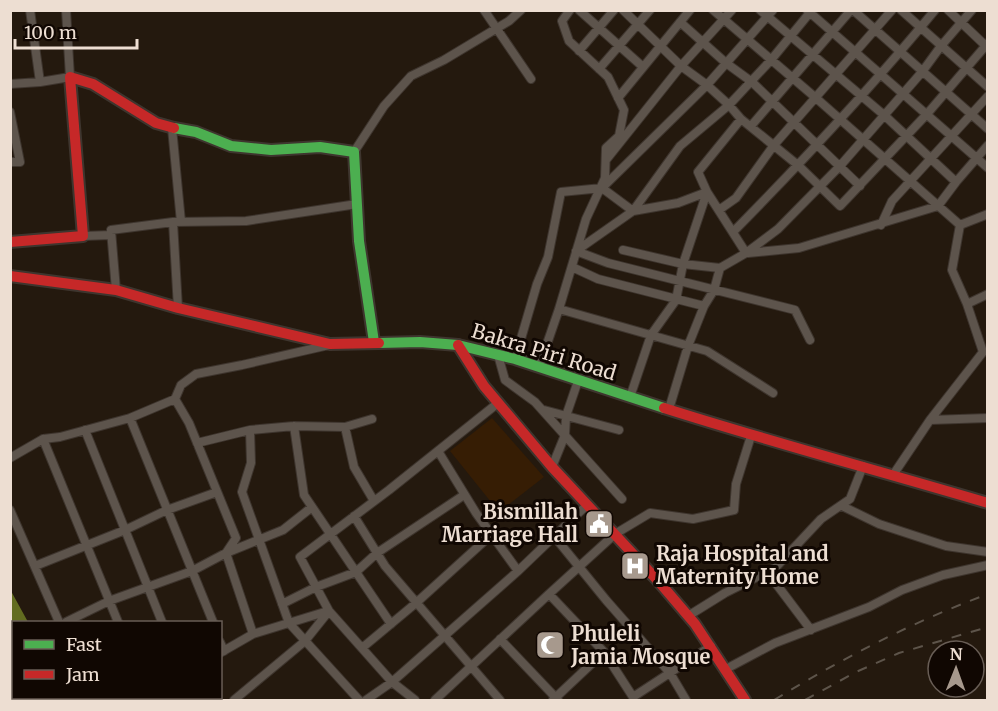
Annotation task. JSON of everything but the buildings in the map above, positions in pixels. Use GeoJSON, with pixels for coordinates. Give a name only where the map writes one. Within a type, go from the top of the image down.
{"type":"FeatureCollection","features":[{"type":"Feature","properties":{"kind":"street"},"geometry":{"type":"LineString","coordinates":[[30,10],[40,82]]}},
{"type":"Feature","properties":{"kind":"street"},"geometry":{"type":"LineString","coordinates":[[66,10],[83,236]]}},
{"type":"Feature","properties":{"kind":"street"},"geometry":{"type":"LineString","coordinates":[[484,10],[531,79]]}},
{"type":"Feature","properties":{"kind":"street"},"geometry":{"type":"LineString","coordinates":[[509,10],[509,21]]}},
{"type":"Feature","properties":{"kind":"street"},"geometry":{"type":"LineString","coordinates":[[374,342],[359,241],[354,152],[384,106],[411,76],[444,60],[509,21],[521,10]]}},
{"type":"Feature","properties":{"kind":"street"},"geometry":{"type":"LineString","coordinates":[[539,367],[586,219],[602,188],[605,178],[606,148],[619,136],[624,110],[608,77],[569,41],[562,21],[570,10]]}},
{"type":"Feature","properties":{"kind":"street"},"geometry":{"type":"LineString","coordinates":[[579,10],[643,67]]}},
{"type":"Feature","properties":{"kind":"street"},"geometry":{"type":"LineString","coordinates":[[579,51],[614,10]]}},
{"type":"Feature","properties":{"kind":"street"},"geometry":{"type":"LineString","coordinates":[[623,10],[681,66],[707,85],[741,119],[799,166],[840,206],[886,159],[987,45],[948,10]]}},
{"type":"Feature","properties":{"kind":"street"},"geometry":{"type":"LineString","coordinates":[[598,69],[650,10]]}},
{"type":"Feature","properties":{"kind":"street"},"geometry":{"type":"LineString","coordinates":[[618,98],[690,10]]}},
{"type":"Feature","properties":{"kind":"street"},"geometry":{"type":"LineString","coordinates":[[713,10],[864,139],[960,225]]}},
{"type":"Feature","properties":{"kind":"street"},"geometry":{"type":"LineString","coordinates":[[606,160],[681,66],[732,10]]}},
{"type":"Feature","properties":{"kind":"street"},"geometry":{"type":"LineString","coordinates":[[760,10],[771,14],[790,35],[884,115],[956,182]]}},
{"type":"Feature","properties":{"kind":"street"},"geometry":{"type":"LineString","coordinates":[[751,126],[852,10],[987,129]]}},
{"type":"Feature","properties":{"kind":"street"},"geometry":{"type":"LineString","coordinates":[[718,210],[736,198],[774,145],[856,54],[892,10]]}},
{"type":"Feature","properties":{"kind":"street"},"geometry":{"type":"LineString","coordinates":[[901,10],[987,87]]}},
{"type":"Feature","properties":{"kind":"street"},"geometry":{"type":"LineString","coordinates":[[733,232],[841,120],[934,10]]}},
{"type":"Feature","properties":{"kind":"street"},"geometry":{"type":"LineString","coordinates":[[623,250],[683,264],[720,268],[746,253],[778,229],[840,166],[904,94],[972,10]]}},
{"type":"Feature","properties":{"kind":"street"},"geometry":{"type":"LineString","coordinates":[[576,251],[633,211],[680,146],[729,105],[752,82],[809,11],[987,168]]}},
{"type":"Feature","properties":{"kind":"street"},"geometry":{"type":"LineString","coordinates":[[515,359],[537,284],[548,256],[561,192],[602,188],[707,85],[771,14]]}},
{"type":"Feature","properties":{"kind":"street"},"geometry":{"type":"LineString","coordinates":[[680,22],[726,63],[752,82],[860,186]]}},
{"type":"Feature","properties":{"kind":"street"},"geometry":{"type":"LineString","coordinates":[[10,84],[70,77],[93,84],[156,123],[172,129],[196,132],[231,146],[270,150],[320,147],[354,152]]}},
{"type":"Feature","properties":{"kind":"street"},"geometry":{"type":"LineString","coordinates":[[881,225],[892,201],[987,96]]}},
{"type":"Feature","properties":{"kind":"street"},"geometry":{"type":"LineString","coordinates":[[10,112],[20,162],[10,162]]}},
{"type":"Feature","properties":{"kind":"street"},"geometry":{"type":"LineString","coordinates":[[741,119],[698,172],[707,192],[746,253]]}},
{"type":"Feature","properties":{"kind":"street"},"geometry":{"type":"LineString","coordinates":[[172,129],[175,173],[178,180],[177,308]]}},
{"type":"Feature","properties":{"kind":"street"},"geometry":{"type":"LineString","coordinates":[[746,253],[799,248],[939,206],[987,145]]}},
{"type":"Feature","properties":{"kind":"street"},"geometry":{"type":"LineString","coordinates":[[602,188],[633,211],[678,203],[707,192]]}},
{"type":"Feature","properties":{"kind":"street"},"geometry":{"type":"LineString","coordinates":[[630,397],[651,335],[676,300],[683,264],[707,192]]}},
{"type":"Feature","properties":{"kind":"street"},"geometry":{"type":"LineString","coordinates":[[116,290],[111,230],[177,222],[246,221],[357,204]]}},
{"type":"Feature","properties":{"kind":"street"},"geometry":{"type":"LineString","coordinates":[[960,225],[987,214]]}},
{"type":"Feature","properties":{"kind":"street"},"geometry":{"type":"LineString","coordinates":[[893,475],[930,420],[982,352],[967,304],[952,270],[960,225]]}},
{"type":"Feature","properties":{"kind":"street"},"geometry":{"type":"LineString","coordinates":[[10,242],[111,236]]}},
{"type":"Feature","properties":{"kind":"street"},"geometry":{"type":"LineString","coordinates":[[576,251],[681,282],[795,310],[810,340]]}},
{"type":"Feature","properties":{"kind":"street"},"geometry":{"type":"LineString","coordinates":[[572,267],[598,279],[704,306]]}},
{"type":"Feature","properties":{"kind":"street"},"geometry":{"type":"LineString","coordinates":[[669,409],[688,346],[704,306],[714,290],[720,268]]}},
{"type":"Feature","properties":{"kind":"street","name":"Bakra Piri Road"},"geometry":{"type":"LineString","coordinates":[[10,276],[116,290],[177,308],[330,344],[420,342],[458,345],[515,359],[751,436],[987,503]]}},
{"type":"Feature","properties":{"kind":"street"},"geometry":{"type":"LineString","coordinates":[[967,304],[987,294]]}},
{"type":"Feature","properties":{"kind":"street"},"geometry":{"type":"LineString","coordinates":[[559,309],[707,351],[773,393]]}},
{"type":"Feature","properties":{"kind":"street"},"geometry":{"type":"LineString","coordinates":[[10,458],[43,439],[130,418],[175,399],[181,385],[196,374],[330,344]]}},
{"type":"Feature","properties":{"kind":"street"},"geometry":{"type":"LineString","coordinates":[[458,345],[484,386],[552,467],[688,616],[711,646],[745,700]]}},
{"type":"Feature","properties":{"kind":"street"},"geometry":{"type":"LineString","coordinates":[[498,355],[505,380],[535,402],[622,499]]}},
{"type":"Feature","properties":{"kind":"street"},"geometry":{"type":"LineString","coordinates":[[552,467],[565,435],[566,416],[578,381]]}},
{"type":"Feature","properties":{"kind":"street"},"geometry":{"type":"LineString","coordinates":[[175,399],[189,423],[236,538],[226,553]]}},
{"type":"Feature","properties":{"kind":"street"},"geometry":{"type":"LineString","coordinates":[[415,700],[392,682],[329,611],[300,557],[498,403]]}},
{"type":"Feature","properties":{"kind":"street"},"geometry":{"type":"LineString","coordinates":[[542,410],[619,430]]}},
{"type":"Feature","properties":{"kind":"street"},"geometry":{"type":"LineString","coordinates":[[130,418],[213,621]]}},
{"type":"Feature","properties":{"kind":"street"},"geometry":{"type":"LineString","coordinates":[[930,420],[987,418]]}},
{"type":"Feature","properties":{"kind":"street"},"geometry":{"type":"LineString","coordinates":[[197,443],[250,430],[294,426],[345,427],[372,419]]}},
{"type":"Feature","properties":{"kind":"street"},"geometry":{"type":"LineString","coordinates":[[294,426],[304,495],[391,624]]}},
{"type":"Feature","properties":{"kind":"street"},"geometry":{"type":"LineString","coordinates":[[345,427],[354,467],[374,501]]}},
{"type":"Feature","properties":{"kind":"street"},"geometry":{"type":"LineString","coordinates":[[85,430],[162,621]]}},
{"type":"Feature","properties":{"kind":"street"},"geometry":{"type":"LineString","coordinates":[[250,430],[251,463],[242,492],[289,623],[359,700]]}},
{"type":"Feature","properties":{"kind":"street"},"geometry":{"type":"LineString","coordinates":[[435,700],[615,534],[651,513],[693,519],[734,510],[736,484],[751,436]]}},
{"type":"Feature","properties":{"kind":"street"},"geometry":{"type":"LineString","coordinates":[[43,439],[118,621]]}},
{"type":"Feature","properties":{"kind":"street"},"geometry":{"type":"LineString","coordinates":[[438,451],[464,495],[518,571]]}},
{"type":"Feature","properties":{"kind":"street"},"geometry":{"type":"LineString","coordinates":[[688,616],[725,593],[775,568],[821,519],[850,499],[863,466]]}},
{"type":"Feature","properties":{"kind":"street"},"geometry":{"type":"LineString","coordinates":[[35,566],[125,530],[167,510],[218,492]]}},
{"type":"Feature","properties":{"kind":"street"},"geometry":{"type":"LineString","coordinates":[[282,604],[316,587],[356,573],[377,554],[464,495]]}},
{"type":"Feature","properties":{"kind":"street"},"geometry":{"type":"LineString","coordinates":[[366,700],[392,682],[518,571],[587,505]]}},
{"type":"Feature","properties":{"kind":"street"},"geometry":{"type":"LineString","coordinates":[[842,506],[879,524],[946,546],[987,552]]}},
{"type":"Feature","properties":{"kind":"street"},"geometry":{"type":"LineString","coordinates":[[68,621],[109,601],[192,571],[226,553],[284,530],[312,507]]}},
{"type":"Feature","properties":{"kind":"street"},"geometry":{"type":"LineString","coordinates":[[10,510],[59,621]]}},
{"type":"Feature","properties":{"kind":"street"},"geometry":{"type":"LineString","coordinates":[[354,516],[385,566],[471,667],[495,699]]}},
{"type":"Feature","properties":{"kind":"street"},"geometry":{"type":"LineString","coordinates":[[362,648],[491,535]]}},
{"type":"Feature","properties":{"kind":"street"},"geometry":{"type":"LineString","coordinates":[[554,536],[670,673],[686,700]]}},
{"type":"Feature","properties":{"kind":"street"},"geometry":{"type":"LineString","coordinates":[[226,553],[253,634]]}},
{"type":"Feature","properties":{"kind":"street"},"geometry":{"type":"LineString","coordinates":[[726,669],[775,643],[869,607],[912,586],[943,575],[987,565]]}},
{"type":"Feature","properties":{"kind":"street"},"geometry":{"type":"LineString","coordinates":[[768,573],[811,630]]}},
{"type":"Feature","properties":{"kind":"street"},"geometry":{"type":"LineString","coordinates":[[549,594],[604,652],[630,699],[711,646]]}},
{"type":"Feature","properties":{"kind":"street"},"geometry":{"type":"LineString","coordinates":[[222,652],[253,634],[329,611]]}},
{"type":"Feature","properties":{"kind":"street"},"geometry":{"type":"LineString","coordinates":[[234,700],[305,641],[329,611]]}},
{"type":"Feature","properties":{"kind":"street"},"geometry":{"type":"LineString","coordinates":[[500,639],[556,700],[604,652]]}},
{"type":"Feature","properties":{"kind":"shaded area"},"geometry":{"type":"Polygon","coordinates":[[[492,418],[544,477],[499,512],[450,451],[492,418]]]}},
{"type":"Feature","properties":{"kind":"shaded area"},"geometry":{"type":"Polygon","coordinates":[[[11,591],[27,621],[12,621],[12,699],[74,700],[11,700],[11,591]]]}},
{"type":"Feature","properties":{"kind":"railway"},"geometry":{"type":"LineString","coordinates":[[774,700],[878,642],[988,594]]}},
{"type":"Feature","properties":{"kind":"railway"},"geometry":{"type":"LineString","coordinates":[[805,700],[856,672],[899,653],[988,627]]}},
{"type":"Feature","properties":{"kind":"traffic: fast"},"geometry":{"type":"LineString","coordinates":[[174,128],[196,132],[231,146],[271,150],[320,147],[354,152],[359,241],[374,342]]}},
{"type":"Feature","properties":{"kind":"traffic: fast"},"geometry":{"type":"LineString","coordinates":[[379,343],[420,342],[458,345],[515,359],[664,408]]}},
{"type":"Feature","properties":{"kind":"traffic: jam"},"geometry":{"type":"LineString","coordinates":[[10,242],[83,236],[70,77],[93,84],[156,123],[174,128]]}},
{"type":"Feature","properties":{"kind":"traffic: jam"},"geometry":{"type":"LineString","coordinates":[[10,276],[116,290],[178,308],[330,344],[379,343]]}},
{"type":"Feature","properties":{"kind":"traffic: jam"},"geometry":{"type":"LineString","coordinates":[[458,345],[484,386],[552,467],[695,624],[745,700]]}},
{"type":"Feature","properties":{"kind":"traffic: jam"},"geometry":{"type":"LineString","coordinates":[[664,408],[988,503]]}},
{"type":"Feature","properties":{"kind":"place","name":"Bismillah Marriage Hall"},"geometry":{"type":"Point","coordinates":[599,524]}},
{"type":"Feature","properties":{"kind":"place","name":"Raja Hospital and Maternity Home"},"geometry":{"type":"Point","coordinates":[635,566]}},
{"type":"Feature","properties":{"kind":"place","name":"Phuleli Jamia Mosque"},"geometry":{"type":"Point","coordinates":[550,645]}}]}
